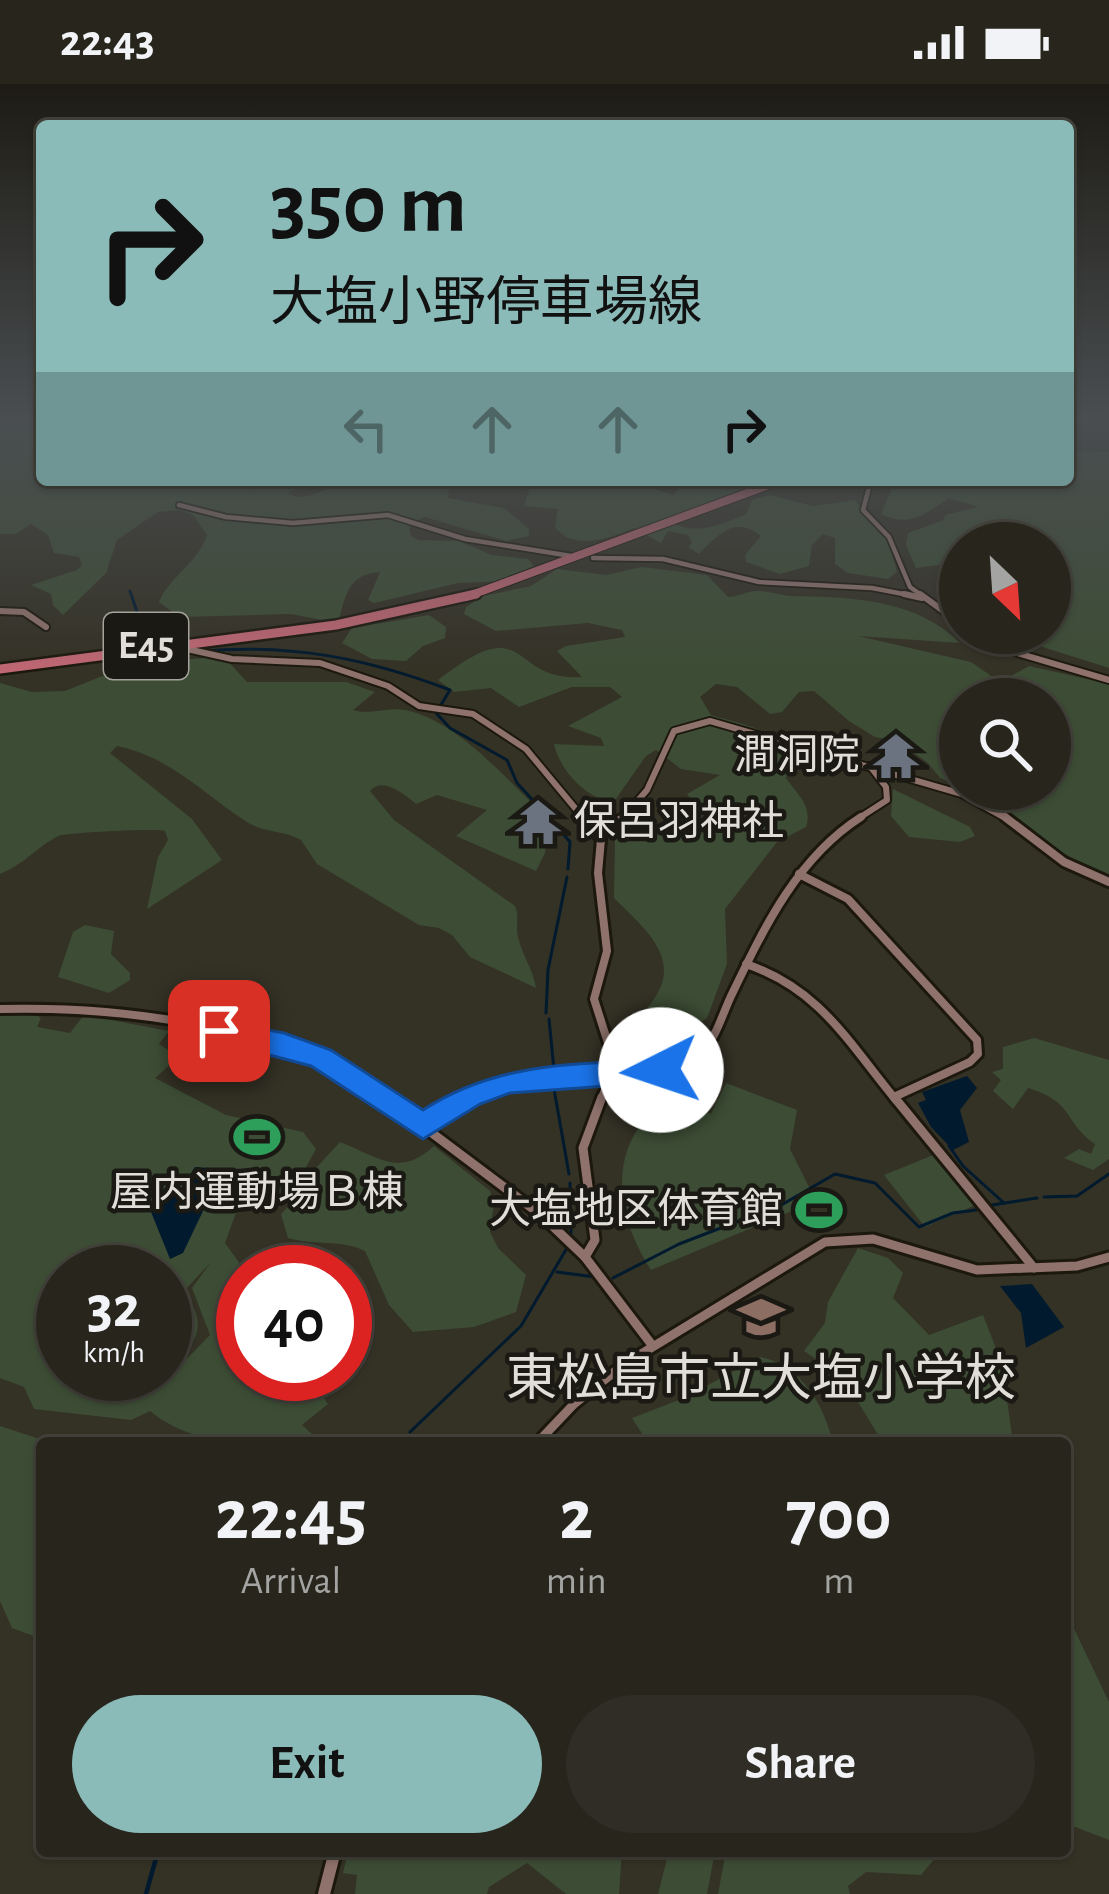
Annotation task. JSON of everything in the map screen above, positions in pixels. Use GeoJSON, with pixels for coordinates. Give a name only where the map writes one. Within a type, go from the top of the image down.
{"type":"FeatureCollection","features":[{"type":"Feature","properties":{"kind":"highway","name":"E45"},"geometry":{"type":"LineString","coordinates":[[367,618],[526,577],[712,503]]}},
{"type":"Feature","properties":{"kind":"highway","name":"E45"},"geometry":{"type":"LineString","coordinates":[[0,668],[367,618],[529,579],[722,503]]}},
{"type":"Feature","properties":{"kind":"highway","name":"E45"},"geometry":{"type":"LineString","coordinates":[[0,668],[292,629]]}},
{"type":"Feature","properties":{"kind":"highway"},"geometry":{"type":"LineString","coordinates":[[173,643],[97,651],[218,638]]}},
{"type":"Feature","properties":{"kind":"highway"},"geometry":{"type":"LineString","coordinates":[[0,668],[34,656]]}},
{"type":"Feature","properties":{"kind":"highway"},"geometry":{"type":"LineString","coordinates":[[0,668],[16,670]]}},
{"type":"Feature","properties":{"kind":"street"},"geometry":{"type":"LineString","coordinates":[[865,503],[863,511],[889,537],[906,580],[939,609]]}},
{"type":"Feature","properties":{"kind":"street"},"geometry":{"type":"LineString","coordinates":[[179,505],[226,517],[293,524],[388,515],[465,539],[571,556]]}},
{"type":"Feature","properties":{"kind":"street"},"geometry":{"type":"LineString","coordinates":[[593,558],[663,559],[744,580],[872,588],[922,598]]}},
{"type":"Feature","properties":{"kind":"street"},"geometry":{"type":"LineString","coordinates":[[0,611],[24,612],[46,627]]}},
{"type":"Feature","properties":{"kind":"street"},"geometry":{"type":"LineString","coordinates":[[173,643],[191,653],[320,663],[388,686],[419,706],[473,714],[526,749],[598,832],[607,951],[595,1000],[609,1046],[609,1074],[584,1148],[596,1240],[585,1257]]}},
{"type":"Feature","properties":{"kind":"street"},"geometry":{"type":"LineString","coordinates":[[1021,654],[1109,680]]}},
{"type":"Feature","properties":{"kind":"street"},"geometry":{"type":"LineString","coordinates":[[598,832],[633,813],[661,769],[671,735],[689,723],[717,722],[986,804],[1054,856],[1109,883]]}},
{"type":"Feature","properties":{"kind":"street"},"geometry":{"type":"LineString","coordinates":[[423,1126],[469,1096],[496,1085],[661,1070],[692,1061],[709,1042],[772,911],[799,874],[848,824],[887,800],[886,787],[870,766]]}},
{"type":"Feature","properties":{"kind":"street"},"geometry":{"type":"LineString","coordinates":[[799,874],[848,899],[977,1040],[978,1054],[970,1062],[894,1097]]}},
{"type":"Feature","properties":{"kind":"street"},"geometry":{"type":"LineString","coordinates":[[746,964],[800,986],[1034,1268]]}},
{"type":"Feature","properties":{"kind":"street"},"geometry":{"type":"LineString","coordinates":[[0,1009],[76,1007],[284,1044],[344,1070],[541,1215],[585,1257],[652,1345]]}},
{"type":"Feature","properties":{"kind":"street"},"geometry":{"type":"LineString","coordinates":[[543,1437],[589,1390],[652,1345],[832,1241],[873,1239],[961,1268],[1077,1266],[1109,1257]]}},
{"type":"Feature","properties":{"kind":"street"},"geometry":{"type":"LineString","coordinates":[[324,1894],[333,1857]]}},
{"type":"Feature","properties":{"kind":"green space"},"geometry":{"type":"Polygon","coordinates":[[[0,503],[478,503],[504,508],[529,529],[529,536],[506,541],[425,517],[409,524],[411,536],[459,541],[492,555],[528,559],[536,569],[509,581],[458,583],[374,603],[368,600],[380,572],[369,574],[350,588],[338,623],[291,614],[179,617],[159,602],[207,535],[193,515],[180,510],[158,512],[117,540],[106,573],[63,615],[53,605],[51,594],[31,585],[77,570],[82,565],[79,557],[54,553],[48,535],[31,524],[16,534],[0,534],[0,503]]]}},
{"type":"Feature","properties":{"kind":"green space"},"geometry":{"type":"Polygon","coordinates":[[[718,503],[674,524],[701,528],[746,514],[751,503],[858,503],[887,537],[897,572],[888,579],[848,573],[835,564],[835,538],[823,534],[812,545],[809,566],[780,574],[746,562],[745,555],[761,536],[743,527],[727,530],[699,554],[688,547],[692,543],[688,535],[668,531],[661,543],[634,528],[593,541],[572,539],[555,527],[558,509],[524,506],[718,503]]]}},
{"type":"Feature","properties":{"kind":"green space"},"geometry":{"type":"Polygon","coordinates":[[[885,503],[940,503],[908,519],[881,514],[885,503]]]}},
{"type":"Feature","properties":{"kind":"green space"},"geometry":{"type":"Polygon","coordinates":[[[967,503],[1109,503],[1109,668],[1065,654],[1071,654],[1071,522],[939,522],[939,565],[916,568],[906,545],[908,533],[944,520],[945,515],[979,507],[967,503]]]}},
{"type":"Feature","properties":{"kind":"green space"},"geometry":{"type":"Polygon","coordinates":[[[642,567],[707,575],[728,597],[760,591],[882,603],[939,626],[939,642],[858,636],[971,662],[994,678],[939,678],[939,777],[897,741],[875,737],[814,691],[799,692],[782,712],[770,714],[737,687],[716,684],[700,697],[711,715],[762,731],[794,754],[801,765],[788,770],[786,778],[803,801],[808,820],[806,827],[777,842],[725,909],[727,964],[707,1018],[650,1055],[631,1036],[635,1022],[660,987],[662,959],[648,934],[614,898],[615,838],[631,831],[695,836],[754,816],[753,807],[737,802],[693,802],[687,794],[720,775],[681,769],[656,750],[646,756],[613,803],[584,789],[562,764],[554,744],[604,746],[601,738],[568,726],[622,697],[610,687],[572,687],[519,707],[491,688],[454,692],[438,680],[468,659],[489,649],[505,648],[558,676],[582,677],[557,651],[625,637],[622,630],[588,623],[496,631],[464,614],[466,607],[483,596],[531,586],[557,569],[606,575],[642,567]]]}},
{"type":"Feature","properties":{"kind":"green space"},"geometry":{"type":"Polygon","coordinates":[[[429,615],[446,627],[445,638],[423,646],[406,661],[372,659],[342,643],[352,628],[429,615]]]}},
{"type":"Feature","properties":{"kind":"green space"},"geometry":{"type":"Polygon","coordinates":[[[225,658],[247,682],[346,682],[375,692],[353,710],[403,709],[429,718],[480,753],[541,812],[548,822],[545,853],[536,871],[456,836],[487,810],[437,795],[416,804],[381,785],[370,791],[394,820],[515,906],[518,937],[536,988],[470,957],[452,935],[419,925],[317,864],[301,840],[254,826],[170,767],[117,746],[110,753],[192,819],[222,860],[147,909],[158,857],[168,840],[165,831],[58,836],[0,874],[0,683],[32,692],[65,691],[130,665],[225,658]]]}},
{"type":"Feature","properties":{"kind":"green space"},"geometry":{"type":"Polygon","coordinates":[[[1029,666],[1109,684],[1109,878],[1001,811],[1071,810],[1071,678],[1007,678],[1029,666]]]}},
{"type":"Feature","properties":{"kind":"green space"},"geometry":{"type":"Polygon","coordinates":[[[893,789],[970,827],[975,836],[960,842],[909,837],[891,816],[893,789]]]}},
{"type":"Feature","properties":{"kind":"green space"},"geometry":{"type":"Polygon","coordinates":[[[85,925],[114,931],[111,954],[130,973],[130,980],[109,993],[58,977],[73,932],[85,925]]]}},
{"type":"Feature","properties":{"kind":"green space"},"geometry":{"type":"Polygon","coordinates":[[[30,1011],[41,1018],[37,1027],[70,1033],[84,1015],[169,1031],[159,1044],[179,1057],[155,1078],[226,1115],[303,1132],[316,1149],[294,1189],[271,1204],[242,1196],[226,1245],[216,1245],[216,1401],[326,1401],[302,1425],[315,1437],[203,1437],[150,1411],[131,1420],[34,1409],[24,1387],[0,1378],[0,1013],[30,1011]]]}},
{"type":"Feature","properties":{"kind":"green space"},"geometry":{"type":"Polygon","coordinates":[[[1034,1038],[1109,1060],[1109,1159],[1093,1170],[1064,1158],[1079,1149],[1091,1154],[1095,1144],[1054,1100],[1028,1088],[1013,1109],[993,1091],[1001,1080],[992,1072],[1003,1069],[1003,1047],[1034,1038]]]}},
{"type":"Feature","properties":{"kind":"green space"},"geometry":{"type":"Polygon","coordinates":[[[726,1083],[797,1110],[790,1149],[816,1201],[651,1270],[626,1214],[622,1174],[626,1155],[653,1112],[678,1097],[711,1114],[726,1083]]]}},
{"type":"Feature","properties":{"kind":"green space"},"geometry":{"type":"Polygon","coordinates":[[[340,1142],[399,1163],[422,1156],[434,1146],[490,1191],[494,1203],[490,1232],[498,1248],[526,1275],[516,1312],[474,1327],[413,1332],[389,1305],[372,1267],[372,1245],[288,1238],[281,1214],[312,1182],[317,1167],[340,1142]]]}},
{"type":"Feature","properties":{"kind":"green space"},"geometry":{"type":"Polygon","coordinates":[[[936,1154],[976,1205],[925,1227],[884,1175],[936,1154]]]}},
{"type":"Feature","properties":{"kind":"green space"},"geometry":{"type":"Polygon","coordinates":[[[858,1248],[888,1258],[903,1273],[893,1298],[929,1335],[983,1315],[1002,1364],[1012,1437],[879,1437],[843,1377],[804,1351],[825,1323],[828,1302],[858,1248]]]}},
{"type":"Feature","properties":{"kind":"green space"},"geometry":{"type":"Polygon","coordinates":[[[192,1305],[198,1324],[192,1342],[192,1305]]]}},
{"type":"Feature","properties":{"kind":"green space"},"geometry":{"type":"Polygon","coordinates":[[[760,1357],[787,1368],[808,1388],[831,1437],[644,1437],[632,1418],[684,1398],[760,1357]]]}},
{"type":"Feature","properties":{"kind":"green space"},"geometry":{"type":"Polygon","coordinates":[[[0,1426],[36,1438],[36,1637],[12,1628],[0,1601],[0,1426]]]}},
{"type":"Feature","properties":{"kind":"green space"},"geometry":{"type":"Polygon","coordinates":[[[1071,1623],[1109,1702],[1109,1840],[1071,1825],[1071,1623]]]}},
{"type":"Feature","properties":{"kind":"green space"},"geometry":{"type":"Polygon","coordinates":[[[347,1857],[622,1857],[619,1894],[566,1894],[527,1863],[489,1887],[487,1894],[355,1894],[357,1875],[343,1873],[347,1857]]]}},
{"type":"Feature","properties":{"kind":"green space"},"geometry":{"type":"Polygon","coordinates":[[[667,1857],[714,1857],[707,1894],[658,1894],[667,1857]]]}},
{"type":"Feature","properties":{"kind":"green space"},"geometry":{"type":"Polygon","coordinates":[[[725,1857],[936,1857],[921,1875],[866,1872],[848,1886],[850,1894],[718,1894],[725,1857]]]}},
{"type":"Feature","properties":{"kind":"water"},"geometry":{"type":"Polygon","coordinates":[[[967,1076],[977,1088],[960,1110],[969,1142],[953,1150],[931,1127],[918,1103],[926,1100],[922,1092],[967,1076]]]}},
{"type":"Feature","properties":{"kind":"water"},"geometry":{"type":"Polygon","coordinates":[[[195,1167],[223,1169],[187,1245],[164,1245],[151,1212],[178,1193],[195,1167]]]}},
{"type":"Feature","properties":{"kind":"water"},"geometry":{"type":"Polygon","coordinates":[[[1032,1284],[1064,1327],[1026,1348],[1021,1313],[1000,1286],[1032,1284]]]}},
{"type":"Feature","properties":{"kind":"waterway"},"geometry":{"type":"LineString","coordinates":[[130,591],[140,621],[174,636]]}},
{"type":"Feature","properties":{"kind":"waterway"},"geometry":{"type":"LineString","coordinates":[[203,651],[329,656],[389,669],[450,690],[436,713],[450,728],[507,760],[517,783],[552,821]]}},
{"type":"Feature","properties":{"kind":"waterway"},"geometry":{"type":"LineString","coordinates":[[554,823],[570,842],[568,869]]}},
{"type":"Feature","properties":{"kind":"waterway"},"geometry":{"type":"LineString","coordinates":[[546,1013],[548,970],[567,877]]}},
{"type":"Feature","properties":{"kind":"waterway"},"geometry":{"type":"LineString","coordinates":[[549,1019],[554,1070]]}},
{"type":"Feature","properties":{"kind":"waterway"},"geometry":{"type":"LineString","coordinates":[[554,1089],[569,1174]]}},
{"type":"Feature","properties":{"kind":"waterway"},"geometry":{"type":"LineString","coordinates":[[949,1146],[963,1166],[1004,1203]]}},
{"type":"Feature","properties":{"kind":"waterway"},"geometry":{"type":"LineString","coordinates":[[613,1278],[679,1244],[783,1204],[835,1174],[875,1183],[919,1227],[953,1213],[976,1210]]}},
{"type":"Feature","properties":{"kind":"waterway"},"geometry":{"type":"LineString","coordinates":[[1044,1197],[1077,1196],[1109,1174]]}},
{"type":"Feature","properties":{"kind":"waterway"},"geometry":{"type":"LineString","coordinates":[[570,1183],[571,1233]]}},
{"type":"Feature","properties":{"kind":"waterway"},"geometry":{"type":"LineString","coordinates":[[992,1205],[1037,1198]]}},
{"type":"Feature","properties":{"kind":"waterway"},"geometry":{"type":"LineString","coordinates":[[410,1432],[521,1326],[567,1248]]}},
{"type":"Feature","properties":{"kind":"waterway"},"geometry":{"type":"LineString","coordinates":[[557,1272],[595,1277]]}},
{"type":"Feature","properties":{"kind":"waterway"},"geometry":{"type":"LineString","coordinates":[[146,1894],[156,1857]]}},
{"type":"Feature","properties":{"kind":"place","name":"澗洞院"},"geometry":{"type":"Point","coordinates":[896,756]}},
{"type":"Feature","properties":{"kind":"place","name":"保呂羽神社"},"geometry":{"type":"Point","coordinates":[538,822]}},
{"type":"Feature","properties":{"kind":"place","name":"屋内運動場Ｂ棟"},"geometry":{"type":"Point","coordinates":[257,1137]}},
{"type":"Feature","properties":{"kind":"place","name":"大塩地区体育館"},"geometry":{"type":"Point","coordinates":[819,1210]}},
{"type":"Feature","properties":{"kind":"place","name":"東松島市立大塩小学校"},"geometry":{"type":"Point","coordinates":[761,1317]}},
{"type":"Feature","properties":{"kind":"route"},"geometry":{"type":"LineString","coordinates":[[219,1031],[284,1044],[321,1058],[423,1126],[469,1096],[510,1082],[661,1070]]}}]}
